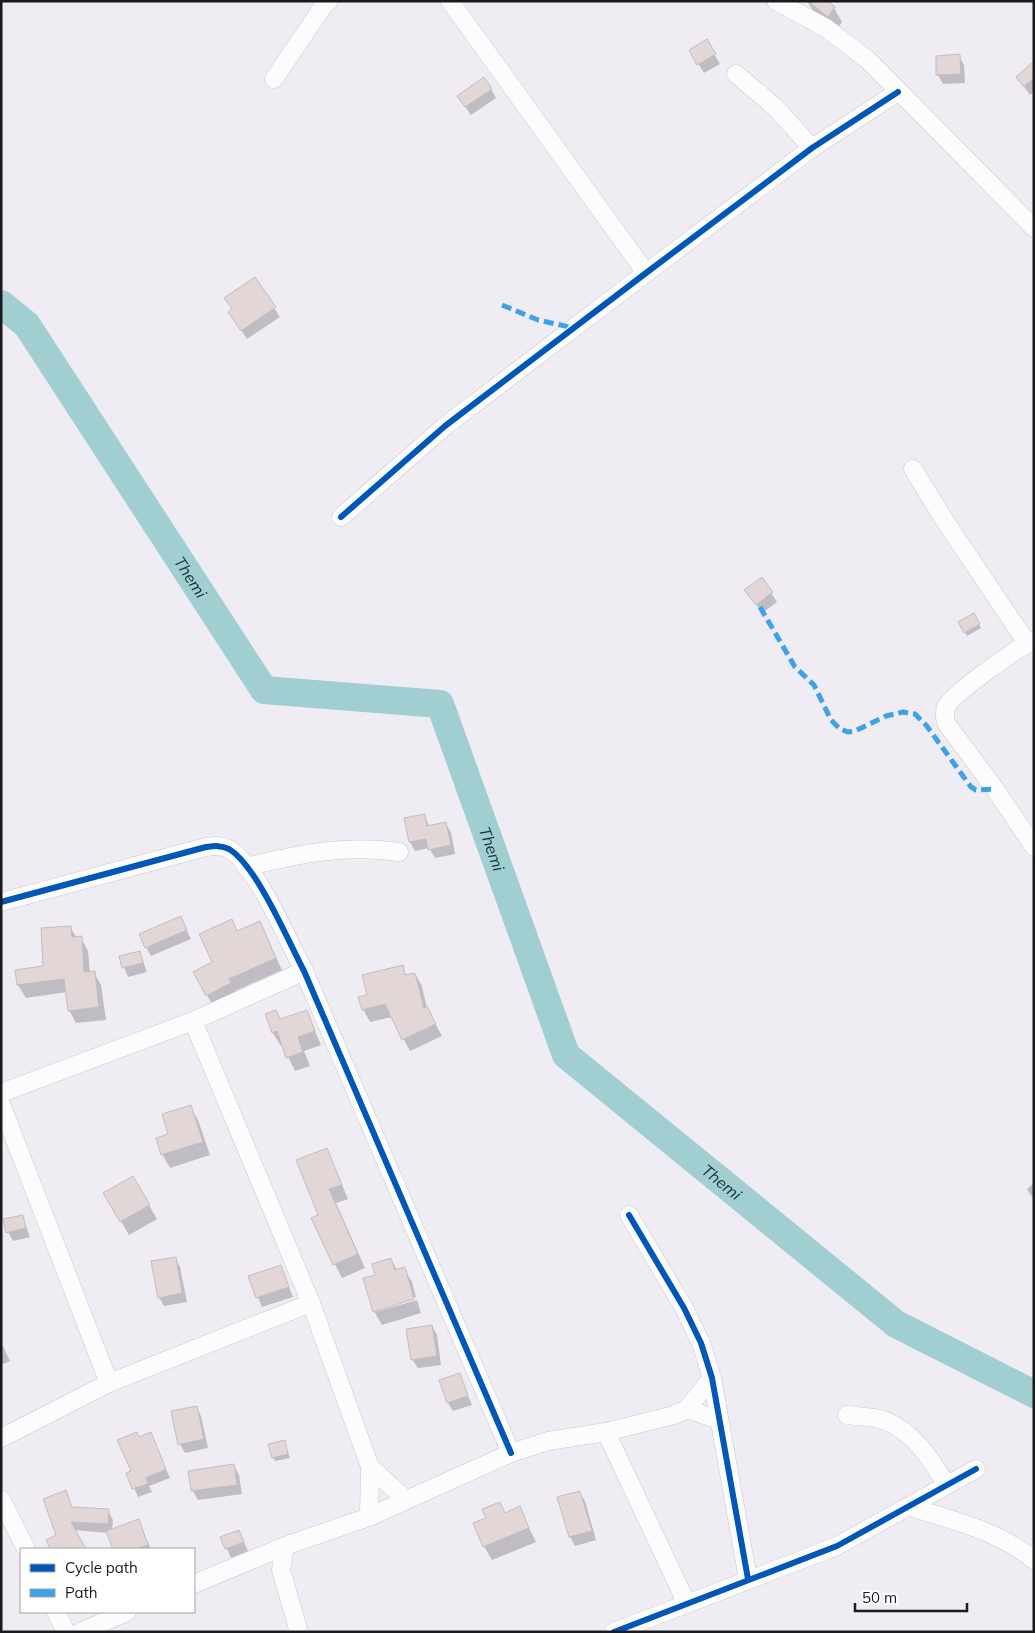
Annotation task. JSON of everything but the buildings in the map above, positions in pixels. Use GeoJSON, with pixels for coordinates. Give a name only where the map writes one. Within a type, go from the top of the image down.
{"type":"FeatureCollection","features":[{"type":"Feature","properties":{"kind":"street"},"geometry":{"type":"LineString","coordinates":[[274,79],[324,5],[329,1]]}},
{"type":"Feature","properties":{"kind":"street"},"geometry":{"type":"LineString","coordinates":[[450,1],[646,273]]}},
{"type":"Feature","properties":{"kind":"street"},"geometry":{"type":"LineString","coordinates":[[776,1],[833,33],[868,60],[1034,228]]}},
{"type":"Feature","properties":{"kind":"street"},"geometry":{"type":"LineString","coordinates":[[736,74],[776,108],[812,148]]}},
{"type":"Feature","properties":{"kind":"street"},"geometry":{"type":"LineString","coordinates":[[341,517],[445,426],[812,148],[898,92]]}},
{"type":"Feature","properties":{"kind":"street"},"geometry":{"type":"LineString","coordinates":[[913,469],[945,521],[1031,641],[965,688],[946,708],[945,716],[946,723],[995,789],[1034,847]]}},
{"type":"Feature","properties":{"kind":"street"},"geometry":{"type":"LineString","coordinates":[[1,902],[206,847],[218,846],[229,850],[246,867],[268,901],[304,971],[511,1453]]}},
{"type":"Feature","properties":{"kind":"street"},"geometry":{"type":"LineString","coordinates":[[246,867],[300,853],[370,848],[399,852]]}},
{"type":"Feature","properties":{"kind":"street"},"geometry":{"type":"LineString","coordinates":[[1,1093],[194,1021],[304,971]]}},
{"type":"Feature","properties":{"kind":"street"},"geometry":{"type":"LineString","coordinates":[[194,1021],[311,1303],[370,1467],[369,1518]]}},
{"type":"Feature","properties":{"kind":"street"},"geometry":{"type":"LineString","coordinates":[[1,1104],[109,1383]]}},
{"type":"Feature","properties":{"kind":"street"},"geometry":{"type":"LineString","coordinates":[[628,1215],[684,1308],[700,1343],[712,1378],[748,1579]]}},
{"type":"Feature","properties":{"kind":"street"},"geometry":{"type":"LineString","coordinates":[[1,1438],[109,1383],[311,1303]]}},
{"type":"Feature","properties":{"kind":"street"},"geometry":{"type":"LineString","coordinates":[[195,1584],[285,1546],[369,1518],[511,1453],[548,1441],[606,1432],[674,1415],[687,1409],[712,1378]]}},
{"type":"Feature","properties":{"kind":"street"},"geometry":{"type":"LineString","coordinates":[[687,1409],[719,1420]]}},
{"type":"Feature","properties":{"kind":"street"},"geometry":{"type":"LineString","coordinates":[[847,1415],[885,1420],[905,1432],[924,1450],[947,1485]]}},
{"type":"Feature","properties":{"kind":"street"},"geometry":{"type":"LineString","coordinates":[[606,1432],[686,1602]]}},
{"type":"Feature","properties":{"kind":"street"},"geometry":{"type":"LineString","coordinates":[[370,1467],[406,1500]]}},
{"type":"Feature","properties":{"kind":"street"},"geometry":{"type":"LineString","coordinates":[[614,1632],[686,1602],[837,1546],[976,1469]]}},
{"type":"Feature","properties":{"kind":"street"},"geometry":{"type":"LineString","coordinates":[[1,1499],[26,1548]]}},
{"type":"Feature","properties":{"kind":"street"},"geometry":{"type":"LineString","coordinates":[[910,1507],[976,1528],[1021,1549],[1034,1560]]}},
{"type":"Feature","properties":{"kind":"street"},"geometry":{"type":"LineString","coordinates":[[285,1546],[281,1570],[299,1632]]}},
{"type":"Feature","properties":{"kind":"street"},"geometry":{"type":"LineString","coordinates":[[250,1560],[281,1570]]}},
{"type":"Feature","properties":{"kind":"street"},"geometry":{"type":"LineString","coordinates":[[56,1613],[66,1632]]}},
{"type":"Feature","properties":{"kind":"street"},"geometry":{"type":"LineString","coordinates":[[80,1632],[126,1613]]}},
{"type":"Feature","properties":{"kind":"waterway","name":"Themi"},"geometry":{"type":"LineString","coordinates":[[1,304],[27,325],[264,690],[440,704],[566,1055],[896,1324],[1034,1394]]}},
{"type":"Feature","properties":{"kind":"marked path"},"geometry":{"type":"LineString","coordinates":[[502,305],[538,320],[574,328]]}},
{"type":"Feature","properties":{"kind":"marked path"},"geometry":{"type":"LineString","coordinates":[[760,607],[795,667],[814,685],[831,720],[840,729],[848,732],[855,731],[886,716],[903,712],[915,714],[926,725],[971,787],[976,790],[995,789]]}},
{"type":"Feature","properties":{"kind":"cycle path"},"geometry":{"type":"LineString","coordinates":[[341,517],[445,426],[812,148],[898,92]]}},
{"type":"Feature","properties":{"kind":"cycle path"},"geometry":{"type":"LineString","coordinates":[[1,902],[206,847],[218,846],[226,848],[240,858],[261,887],[304,971],[511,1453]]}},
{"type":"Feature","properties":{"kind":"cycle path"},"geometry":{"type":"LineString","coordinates":[[629,1215],[684,1308],[701,1343],[712,1378],[748,1579]]}},
{"type":"Feature","properties":{"kind":"cycle path"},"geometry":{"type":"LineString","coordinates":[[614,1632],[837,1546],[976,1469]]}}]}
